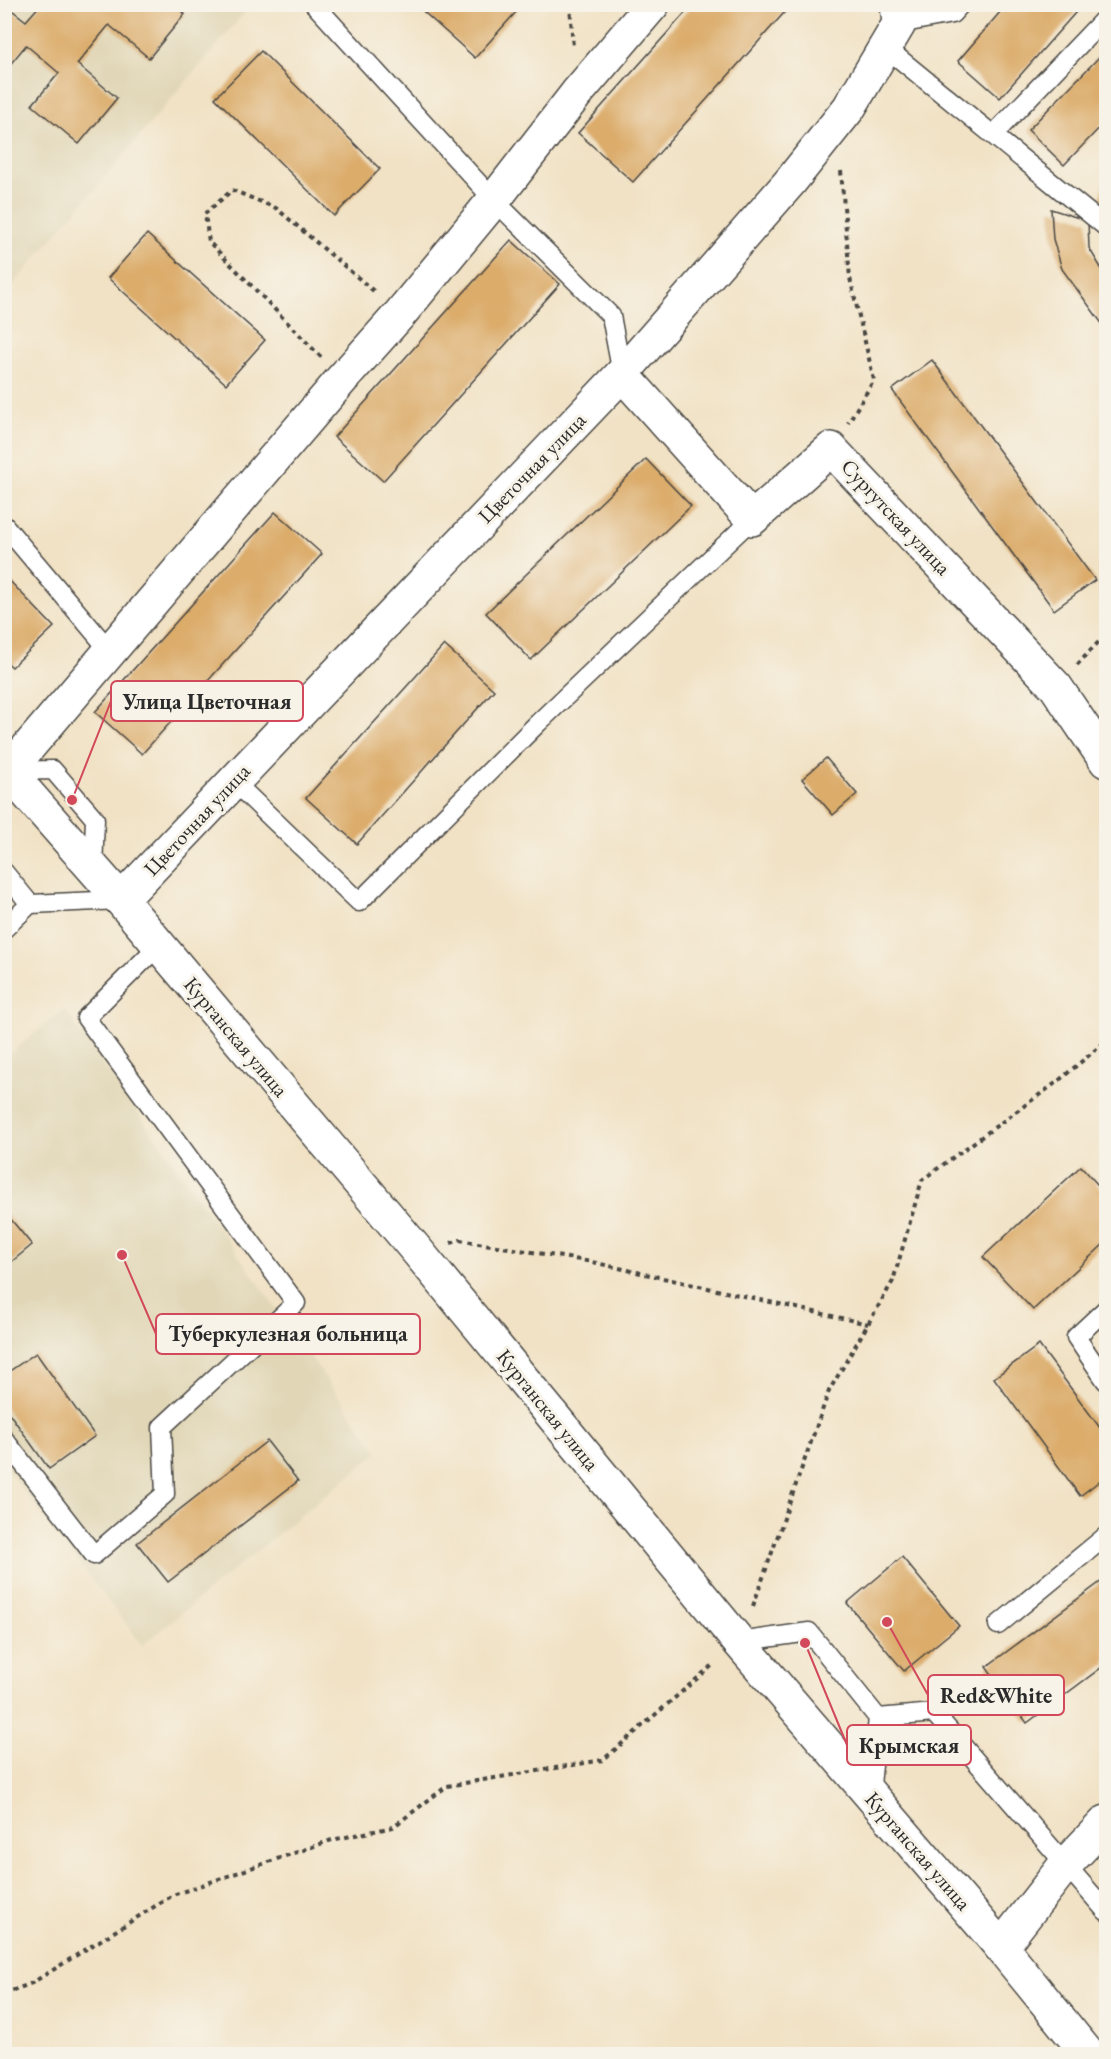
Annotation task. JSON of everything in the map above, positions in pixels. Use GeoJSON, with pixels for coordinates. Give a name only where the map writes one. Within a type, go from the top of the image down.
{"type":"FeatureCollection","features":[{"type":"Feature","properties":{"kind":"street"},"geometry":{"type":"LineString","coordinates":[[5,773],[400,314],[494,200],[577,93],[653,4]]}},
{"type":"Feature","properties":{"kind":"street","name":"Цветочная улица"},"geometry":{"type":"LineString","coordinates":[[121,900],[622,374],[790,182],[849,108],[894,25]]}},
{"type":"Feature","properties":{"kind":"street"},"geometry":{"type":"LineString","coordinates":[[622,374],[752,519]]}},
{"type":"Feature","properties":{"kind":"street","name":"Сургутская улица"},"geometry":{"type":"LineString","coordinates":[[752,519],[831,449],[1056,687],[1107,761]]}},
{"type":"Feature","properties":{"kind":"street","name":"Курганская улица"},"geometry":{"type":"LineString","coordinates":[[5,773],[121,900],[418,1252],[739,1642],[1001,1947],[1088,2055]]}},
{"type":"Feature","properties":{"kind":"street"},"geometry":{"type":"LineString","coordinates":[[1001,1947],[1065,1864],[1107,1822]]}},
{"type":"Feature","properties":{"kind":"lane"},"geometry":{"type":"LineString","coordinates":[[314,4],[494,200],[611,316],[622,374]]}},
{"type":"Feature","properties":{"kind":"lane"},"geometry":{"type":"LineString","coordinates":[[894,25],[952,14],[961,4]]}},
{"type":"Feature","properties":{"kind":"lane"},"geometry":{"type":"LineString","coordinates":[[993,135],[1107,16]]}},
{"type":"Feature","properties":{"kind":"lane"},"geometry":{"type":"LineString","coordinates":[[894,25],[993,135],[1107,227]]}},
{"type":"Feature","properties":{"kind":"lane"},"geometry":{"type":"LineString","coordinates":[[233,781],[359,902],[538,723],[752,519]]}},
{"type":"Feature","properties":{"kind":"lane"},"geometry":{"type":"LineString","coordinates":[[4,525],[110,651]]}},
{"type":"Feature","properties":{"kind":"lane"},"geometry":{"type":"LineString","coordinates":[[4,872],[30,904]]}},
{"type":"Feature","properties":{"kind":"lane"},"geometry":{"type":"LineString","coordinates":[[4,929],[30,904],[121,900]]}},
{"type":"Feature","properties":{"kind":"lane"},"geometry":{"type":"LineString","coordinates":[[4,1439],[94,1555],[165,1494],[162,1427],[296,1303],[86,1018],[159,945]]}},
{"type":"Feature","properties":{"kind":"lane"},"geometry":{"type":"LineString","coordinates":[[1107,1309],[1076,1337],[1107,1382]]}},
{"type":"Feature","properties":{"kind":"lane"},"geometry":{"type":"LineString","coordinates":[[998,1625],[1107,1536]]}},
{"type":"Feature","properties":{"kind":"lane"},"geometry":{"type":"LineString","coordinates":[[739,1642],[809,1632],[878,1718],[870,1794]]}},
{"type":"Feature","properties":{"kind":"lane"},"geometry":{"type":"LineString","coordinates":[[878,1718],[934,1713],[1107,1911]]}},
{"type":"Feature","properties":{"kind":"path"},"geometry":{"type":"LineString","coordinates":[[831,449],[874,380],[850,278],[840,160],[832,129]]}},
{"type":"Feature","properties":{"kind":"path"},"geometry":{"type":"LineString","coordinates":[[342,379],[209,242],[205,214],[232,190],[276,208],[400,314]]}},
{"type":"Feature","properties":{"kind":"path"},"geometry":{"type":"LineString","coordinates":[[1056,687],[1107,634]]}},
{"type":"Feature","properties":{"kind":"path"},"geometry":{"type":"LineString","coordinates":[[4,1994],[32,1983],[173,1895],[332,1840],[393,1827],[447,1786],[603,1760],[739,1642],[829,1391],[893,1281],[922,1180],[1057,1082],[1107,1041]]}},
{"type":"Feature","properties":{"kind":"path"},"geometry":{"type":"LineString","coordinates":[[418,1252],[460,1240],[592,1262],[867,1324]]}},
{"type":"Feature","properties":{"kind":"shaded area"},"geometry":{"type":"Polygon","coordinates":[[[5,5],[251,5],[5,294],[5,5]]]}},
{"type":"Feature","properties":{"kind":"shaded area"},"geometry":{"type":"Polygon","coordinates":[[[64,1009],[378,1452],[142,1645],[5,1466],[5,1058],[64,1009]]]}},
{"type":"Feature","properties":{"kind":"building"},"geometry":{"type":"Polygon","coordinates":[[[4,4],[26,21],[41,4],[174,4],[185,14],[149,58],[109,25],[77,64],[117,98],[79,144],[32,105],[59,73],[26,45],[4,72],[4,4]]]}},
{"type":"Feature","properties":{"kind":"building"},"geometry":{"type":"Polygon","coordinates":[[[415,4],[507,4],[516,12],[475,58],[415,4]]]}},
{"type":"Feature","properties":{"kind":"building"},"geometry":{"type":"Polygon","coordinates":[[[693,4],[792,4],[633,182],[578,133],[693,4]]]}},
{"type":"Feature","properties":{"kind":"building"},"geometry":{"type":"Polygon","coordinates":[[[1007,4],[1083,4],[1000,98],[958,61],[1007,4]]]}},
{"type":"Feature","properties":{"kind":"building"},"geometry":{"type":"Polygon","coordinates":[[[1106,50],[1106,121],[1064,165],[1028,130],[1106,50]]]}},
{"type":"Feature","properties":{"kind":"building"},"geometry":{"type":"Polygon","coordinates":[[[261,51],[380,169],[334,216],[215,98],[261,51]]]}},
{"type":"Feature","properties":{"kind":"building"},"geometry":{"type":"Polygon","coordinates":[[[1106,176],[1106,208],[1098,206],[1106,176]]]}},
{"type":"Feature","properties":{"kind":"building"},"geometry":{"type":"Polygon","coordinates":[[[1051,209],[1088,221],[1089,248],[1106,276],[1106,329],[1062,269],[1053,239],[1051,209]]]}},
{"type":"Feature","properties":{"kind":"building"},"geometry":{"type":"Polygon","coordinates":[[[147,234],[265,340],[226,384],[108,278],[147,234]]]}},
{"type":"Feature","properties":{"kind":"building"},"geometry":{"type":"Polygon","coordinates":[[[511,240],[560,284],[383,481],[334,437],[511,240]]]}},
{"type":"Feature","properties":{"kind":"building"},"geometry":{"type":"Polygon","coordinates":[[[932,360],[1095,580],[1054,610],[892,390],[932,360]]]}},
{"type":"Feature","properties":{"kind":"building"},"geometry":{"type":"Polygon","coordinates":[[[646,459],[691,506],[531,660],[486,613],[646,459]]]}},
{"type":"Feature","properties":{"kind":"building"},"geometry":{"type":"Polygon","coordinates":[[[275,512],[322,554],[142,754],[95,712],[275,512]]]}},
{"type":"Feature","properties":{"kind":"building"},"geometry":{"type":"Polygon","coordinates":[[[4,575],[54,627],[12,667],[4,660],[4,575]]]}},
{"type":"Feature","properties":{"kind":"building"},"geometry":{"type":"Polygon","coordinates":[[[444,645],[494,690],[357,844],[306,798],[444,645]]]}},
{"type":"Feature","properties":{"kind":"building"},"geometry":{"type":"Polygon","coordinates":[[[826,758],[857,794],[833,815],[802,779],[826,758]]]}},
{"type":"Feature","properties":{"kind":"building"},"geometry":{"type":"Polygon","coordinates":[[[1081,1166],[1106,1194],[1106,1242],[1033,1310],[983,1257],[1081,1166]]]}},
{"type":"Feature","properties":{"kind":"building"},"geometry":{"type":"Polygon","coordinates":[[[4,1211],[32,1245],[4,1268],[4,1211]]]}},
{"type":"Feature","properties":{"kind":"building"},"geometry":{"type":"Polygon","coordinates":[[[1039,1345],[1106,1436],[1106,1476],[1080,1496],[994,1378],[1039,1345]]]}},
{"type":"Feature","properties":{"kind":"building"},"geometry":{"type":"Polygon","coordinates":[[[36,1353],[95,1436],[49,1469],[4,1406],[4,1375],[36,1353]]]}},
{"type":"Feature","properties":{"kind":"building"},"geometry":{"type":"Polygon","coordinates":[[[267,1441],[298,1481],[168,1582],[137,1543],[267,1441]]]}},
{"type":"Feature","properties":{"kind":"building"},"geometry":{"type":"Polygon","coordinates":[[[902,1557],[959,1626],[904,1671],[847,1603],[902,1557]]]}},
{"type":"Feature","properties":{"kind":"building"},"geometry":{"type":"Polygon","coordinates":[[[1106,1578],[1106,1664],[1027,1723],[986,1667],[1106,1578]]]}},
{"type":"Feature","properties":{"kind":"place","name":"Улица Цветочная"},"geometry":{"type":"Point","coordinates":[72,800]}},
{"type":"Feature","properties":{"kind":"place","name":"Туберкулезная больница"},"geometry":{"type":"Point","coordinates":[122,1255]}},
{"type":"Feature","properties":{"kind":"place","name":"Red&White"},"geometry":{"type":"Point","coordinates":[887,1622]}},
{"type":"Feature","properties":{"kind":"place","name":"Крымская"},"geometry":{"type":"Point","coordinates":[805,1643]}}]}
